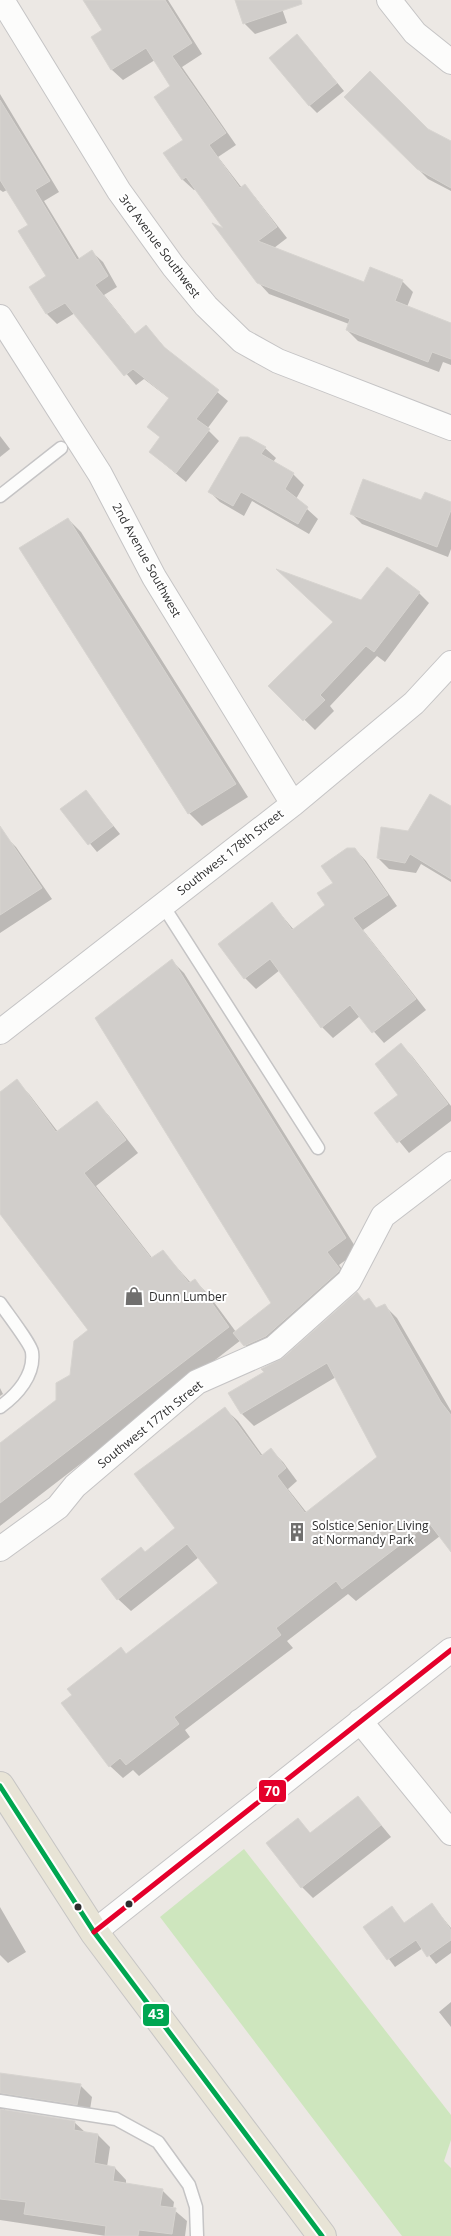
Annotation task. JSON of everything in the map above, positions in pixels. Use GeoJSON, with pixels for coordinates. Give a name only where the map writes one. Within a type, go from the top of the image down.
{"type":"FeatureCollection","features":[{"type":"Feature","properties":{"kind":"main road"},"geometry":{"type":"LineString","coordinates":[[0,1786],[94,1932],[322,2236]]}},
{"type":"Feature","properties":{"kind":"street","name":"3rd Avenue Southwest"},"geometry":{"type":"LineString","coordinates":[[2,0],[119,192],[173,266],[206,306],[242,341],[278,361],[451,428]]}},
{"type":"Feature","properties":{"kind":"street"},"geometry":{"type":"LineString","coordinates":[[389,0],[415,33],[451,62]]}},
{"type":"Feature","properties":{"kind":"street","name":"2nd Avenue Southwest"},"geometry":{"type":"LineString","coordinates":[[0,317],[100,474],[154,577],[293,804]]}},
{"type":"Feature","properties":{"kind":"street","name":"Southwest 178th Street"},"geometry":{"type":"LineString","coordinates":[[0,1032],[162,904],[293,804],[414,703],[451,663]]}},
{"type":"Feature","properties":{"kind":"street","name":"Southwest 177th Street"},"geometry":{"type":"LineString","coordinates":[[0,1550],[58,1507],[75,1486],[197,1382],[274,1348],[349,1281],[383,1216],[451,1164]]}},
{"type":"Feature","properties":{"kind":"street"},"geometry":{"type":"LineString","coordinates":[[94,1932],[451,1650]]}},
{"type":"Feature","properties":{"kind":"street"},"geometry":{"type":"LineString","coordinates":[[360,1721],[451,1833]]}},
{"type":"Feature","properties":{"kind":"lane"},"geometry":{"type":"LineString","coordinates":[[0,496],[61,448]]}},
{"type":"Feature","properties":{"kind":"lane"},"geometry":{"type":"LineString","coordinates":[[162,904],[318,1148]]}},
{"type":"Feature","properties":{"kind":"lane"},"geometry":{"type":"LineString","coordinates":[[0,1303],[32,1351],[30,1373],[12,1398],[0,1407]]}},
{"type":"Feature","properties":{"kind":"lane"},"geometry":{"type":"LineString","coordinates":[[0,2101],[116,2119],[158,2142],[189,2185],[196,2206],[197,2236]]}},
{"type":"Feature","properties":{"kind":"green space"},"geometry":{"type":"Polygon","coordinates":[[[244,1849],[451,2115],[451,2140],[444,2161],[451,2168],[451,2236],[402,2236],[160,1917],[244,1849]]]}},
{"type":"Feature","properties":{"kind":"building"},"geometry":{"type":"Polygon","coordinates":[[[83,0],[165,0],[192,43],[172,56],[226,133],[209,145],[240,188],[245,184],[277,227],[258,241],[364,282],[370,267],[403,280],[395,301],[451,323],[451,359],[432,352],[428,362],[346,330],[350,319],[257,283],[212,223],[223,228],[186,177],[182,180],[163,153],[183,140],[154,97],[170,86],[146,48],[111,70],[91,37],[102,30],[83,0]]]}},
{"type":"Feature","properties":{"kind":"building"},"geometry":{"type":"Polygon","coordinates":[[[235,0],[301,0],[302,4],[243,24],[235,0]]]}},
{"type":"Feature","properties":{"kind":"building"},"geometry":{"type":"Polygon","coordinates":[[[297,34],[337,83],[309,106],[269,58],[297,34]]]}},
{"type":"Feature","properties":{"kind":"building"},"geometry":{"type":"Polygon","coordinates":[[[370,71],[428,129],[451,141],[451,188],[417,169],[344,97],[370,71]]]}},
{"type":"Feature","properties":{"kind":"building"},"geometry":{"type":"Polygon","coordinates":[[[0,100],[50,181],[35,190],[77,260],[92,250],[108,276],[95,285],[135,334],[146,325],[164,347],[219,390],[196,419],[210,429],[176,473],[149,452],[160,437],[147,427],[169,398],[133,369],[124,376],[65,303],[46,314],[29,287],[46,276],[18,231],[28,225],[0,180],[0,100]]]}},
{"type":"Feature","properties":{"kind":"building"},"geometry":{"type":"Polygon","coordinates":[[[240,437],[248,437],[266,447],[261,454],[294,473],[285,489],[308,507],[298,524],[241,492],[233,506],[208,492],[240,437]]]}},
{"type":"Feature","properties":{"kind":"building"},"geometry":{"type":"Polygon","coordinates":[[[363,479],[421,500],[425,492],[451,502],[451,510],[437,547],[350,514],[363,479]]]}},
{"type":"Feature","properties":{"kind":"building"},"geometry":{"type":"Polygon","coordinates":[[[68,518],[236,784],[188,814],[19,548],[68,518]]]}},
{"type":"Feature","properties":{"kind":"building"},"geometry":{"type":"Polygon","coordinates":[[[387,567],[420,592],[374,652],[366,646],[320,695],[325,700],[303,721],[268,686],[333,622],[276,569],[361,600],[387,567]]]}},
{"type":"Feature","properties":{"kind":"building"},"geometry":{"type":"Polygon","coordinates":[[[86,790],[113,826],[88,845],[60,809],[86,790]]]}},
{"type":"Feature","properties":{"kind":"building"},"geometry":{"type":"Polygon","coordinates":[[[430,794],[451,806],[451,879],[410,854],[405,863],[377,858],[381,827],[408,831],[430,794]]]}},
{"type":"Feature","properties":{"kind":"building"},"geometry":{"type":"Polygon","coordinates":[[[0,826],[42,888],[0,915],[0,826]]]}},
{"type":"Feature","properties":{"kind":"building"},"geometry":{"type":"Polygon","coordinates":[[[347,848],[355,848],[388,895],[353,918],[416,999],[372,1033],[350,1005],[321,1028],[270,959],[244,979],[218,944],[272,902],[292,930],[325,905],[317,893],[333,883],[321,866],[347,848]]]}},
{"type":"Feature","properties":{"kind":"building"},"geometry":{"type":"Polygon","coordinates":[[[172,959],[346,1238],[327,1252],[340,1269],[338,1272],[266,1336],[244,1346],[233,1333],[271,1303],[95,1018],[172,959]]]}},
{"type":"Feature","properties":{"kind":"building"},"geometry":{"type":"Polygon","coordinates":[[[401,1043],[448,1104],[397,1143],[374,1113],[398,1095],[375,1064],[401,1043]]]}},
{"type":"Feature","properties":{"kind":"building","name":"Dunn Lumber"},"geometry":{"type":"Polygon","coordinates":[[[17,1079],[56,1132],[97,1101],[126,1140],[84,1173],[151,1258],[163,1250],[189,1283],[195,1279],[229,1327],[0,1503],[0,1443],[56,1400],[56,1383],[70,1375],[74,1341],[88,1330],[0,1214],[0,1092],[17,1079]]]}},
{"type":"Feature","properties":{"kind":"building","name":"Solstice Senior Living at Normandy Park"},"geometry":{"type":"Polygon","coordinates":[[[357,1292],[364,1301],[369,1298],[376,1308],[385,1304],[441,1402],[451,1415],[451,1552],[429,1523],[342,1589],[336,1581],[276,1628],[281,1635],[174,1717],[179,1724],[126,1765],[120,1758],[109,1767],[61,1703],[72,1695],[67,1689],[121,1647],[126,1654],[218,1583],[187,1544],[117,1600],[101,1579],[141,1547],[145,1552],[175,1528],[134,1474],[225,1407],[261,1456],[271,1448],[286,1468],[277,1476],[305,1513],[377,1457],[327,1363],[241,1414],[228,1393],[264,1372],[261,1369],[283,1358],[357,1292]]]}},
{"type":"Feature","properties":{"kind":"building"},"geometry":{"type":"Polygon","coordinates":[[[358,1796],[381,1825],[301,1888],[266,1843],[298,1818],[310,1833],[358,1796]]]}},
{"type":"Feature","properties":{"kind":"building"},"geometry":{"type":"Polygon","coordinates":[[[432,1903],[451,1930],[451,1940],[427,1957],[416,1940],[387,1960],[363,1927],[392,1906],[404,1923],[432,1903]]]}},
{"type":"Feature","properties":{"kind":"building"},"geometry":{"type":"Polygon","coordinates":[[[0,2073],[81,2084],[77,2105],[0,2093],[0,2073]]]}},
{"type":"Feature","properties":{"kind":"building"},"geometry":{"type":"Polygon","coordinates":[[[0,2109],[75,2121],[74,2130],[98,2134],[94,2163],[115,2167],[113,2181],[163,2189],[160,2206],[176,2208],[172,2234],[139,2230],[138,2236],[105,2236],[106,2226],[24,2214],[26,2202],[0,2199],[0,2109]]]}},
{"type":"Feature","properties":{"kind":"transit line","name":"70"},"geometry":{"type":"LineString","coordinates":[[94,1932],[451,1650]]}},
{"type":"Feature","properties":{"kind":"transit line","name":"43"},"geometry":{"type":"LineString","coordinates":[[0,1786],[94,1932],[322,2236]]}},
{"type":"Feature","properties":{"kind":"place","name":"Dunn Lumber"},"geometry":{"type":"Point","coordinates":[134,1296]}},
{"type":"Feature","properties":{"kind":"place","name":"Solstice Senior Living at Normandy Park"},"geometry":{"type":"Point","coordinates":[297,1532]}}]}
